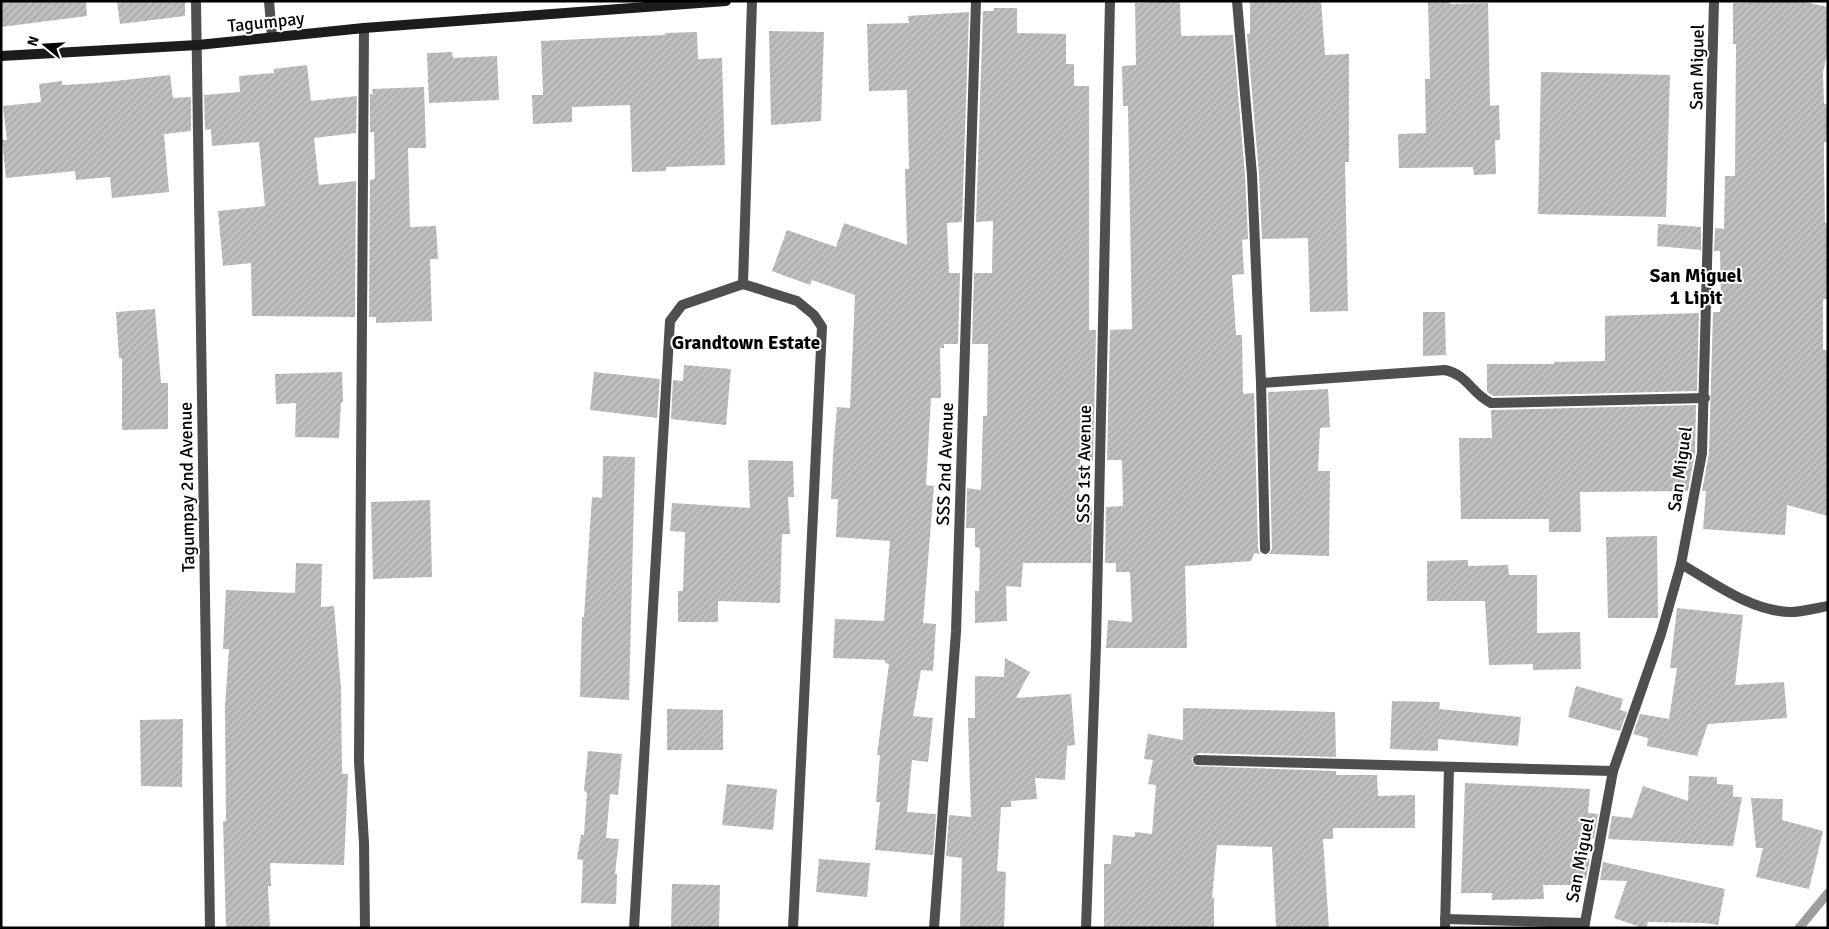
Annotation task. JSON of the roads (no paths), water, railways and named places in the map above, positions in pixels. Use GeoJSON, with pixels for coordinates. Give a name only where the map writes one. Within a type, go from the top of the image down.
{"type":"FeatureCollection","features":[{"type":"Feature","properties":{"kind":"main road","name":"Tagumpay"},"geometry":{"type":"LineString","coordinates":[[1,56],[198,45],[364,28],[726,1]]}},
{"type":"Feature","properties":{"kind":"street","name":"Tagumpay 2nd Avenue"},"geometry":{"type":"LineString","coordinates":[[196,1],[210,928]]}},
{"type":"Feature","properties":{"kind":"street"},"geometry":{"type":"LineString","coordinates":[[269,1],[272,37]]}},
{"type":"Feature","properties":{"kind":"street"},"geometry":{"type":"LineString","coordinates":[[743,284],[752,1]]}},
{"type":"Feature","properties":{"kind":"street","name":"SSS 2nd Avenue"},"geometry":{"type":"LineString","coordinates":[[934,928],[956,632],[976,1]]}},
{"type":"Feature","properties":{"kind":"street","name":"SSS 1st Avenue"},"geometry":{"type":"LineString","coordinates":[[1086,928],[1096,655],[1110,1]]}},
{"type":"Feature","properties":{"kind":"street"},"geometry":{"type":"LineString","coordinates":[[1237,1],[1252,175],[1261,383],[1265,549]]}},
{"type":"Feature","properties":{"kind":"street","name":"San Miguel"},"geometry":{"type":"LineString","coordinates":[[1585,925],[1614,771],[1661,634],[1681,564],[1702,454],[1705,398],[1714,1]]}},
{"type":"Feature","properties":{"kind":"street"},"geometry":{"type":"LineString","coordinates":[[364,28],[359,761],[364,843],[365,928]]}},
{"type":"Feature","properties":{"kind":"street"},"geometry":{"type":"LineString","coordinates":[[634,928],[670,321],[682,306],[743,284],[797,301],[814,315],[822,328],[793,928]]}},
{"type":"Feature","properties":{"kind":"street"},"geometry":{"type":"LineString","coordinates":[[1261,383],[1445,370],[1457,373],[1478,396],[1491,403],[1705,398]]}},
{"type":"Feature","properties":{"kind":"street"},"geometry":{"type":"LineString","coordinates":[[1681,564],[1726,591],[1774,610],[1792,612],[1828,606]]}},
{"type":"Feature","properties":{"kind":"street"},"geometry":{"type":"LineString","coordinates":[[1198,760],[1614,771]]}},
{"type":"Feature","properties":{"kind":"street"},"geometry":{"type":"LineString","coordinates":[[1449,767],[1445,923],[1585,925]]}},
{"type":"Feature","properties":{"kind":"waterway"},"geometry":{"type":"LineString","coordinates":[[1799,928],[1828,893]]}},
{"type":"Feature","properties":{"kind":"district","name":"San Miguel 1 Lipit"},"geometry":{"type":"Point","coordinates":[1696,286]}},
{"type":"Feature","properties":{"kind":"district","name":"Grandtown Estate"},"geometry":{"type":"Point","coordinates":[746,342]}}]}
